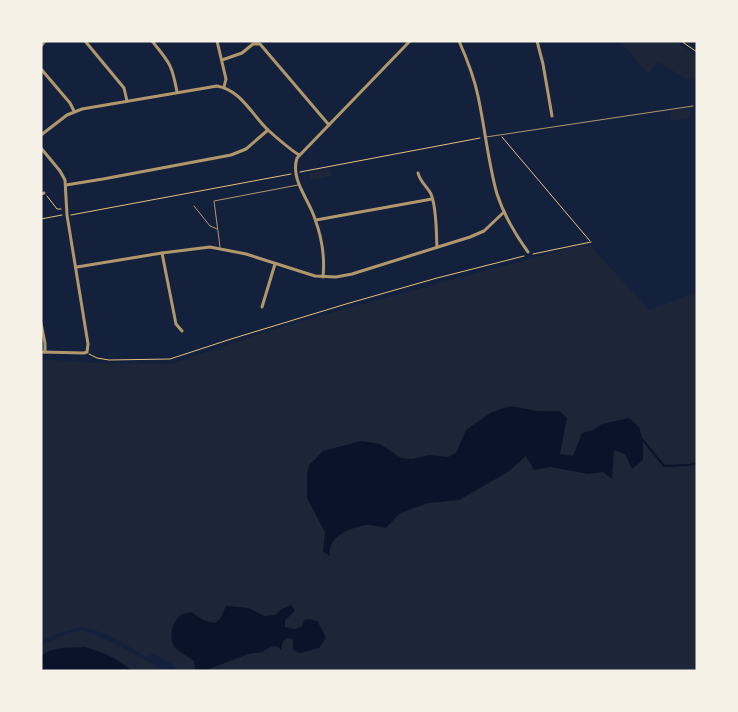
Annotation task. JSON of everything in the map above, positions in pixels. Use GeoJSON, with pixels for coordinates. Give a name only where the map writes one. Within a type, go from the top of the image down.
{"type":"FeatureCollection","features":[{"type":"Feature","properties":{"kind":"street"},"geometry":{"type":"LineString","coordinates":[[41,46],[45,41]]}},
{"type":"Feature","properties":{"kind":"street"},"geometry":{"type":"LineString","coordinates":[[85,41],[124,88],[127,100]]}},
{"type":"Feature","properties":{"kind":"street"},"geometry":{"type":"LineString","coordinates":[[152,41],[173,70],[177,92]]}},
{"type":"Feature","properties":{"kind":"street"},"geometry":{"type":"LineString","coordinates":[[217,41],[226,79],[224,87]]}},
{"type":"Feature","properties":{"kind":"street"},"geometry":{"type":"LineString","coordinates":[[323,276],[324,262],[321,239],[316,220],[298,185],[296,161],[299,154],[410,41]]}},
{"type":"Feature","properties":{"kind":"street"},"geometry":{"type":"LineString","coordinates":[[460,41],[474,80],[492,172],[504,212],[528,252]]}},
{"type":"Feature","properties":{"kind":"street"},"geometry":{"type":"LineString","coordinates":[[537,41],[542,58],[552,116]]}},
{"type":"Feature","properties":{"kind":"street"},"geometry":{"type":"LineString","coordinates":[[222,60],[242,53],[253,44],[260,44],[329,125]]}},
{"type":"Feature","properties":{"kind":"street"},"geometry":{"type":"LineString","coordinates":[[41,69],[70,103],[74,112]]}},
{"type":"Feature","properties":{"kind":"street"},"geometry":{"type":"LineString","coordinates":[[41,136],[59,120],[74,112],[127,100],[208,86],[224,87],[236,94],[268,130],[299,154]]}},
{"type":"Feature","properties":{"kind":"street"},"geometry":{"type":"LineString","coordinates":[[66,185],[231,155],[246,148],[268,130]]}},
{"type":"Feature","properties":{"kind":"street"},"geometry":{"type":"LineString","coordinates":[[41,148],[60,171],[66,185],[66,209],[88,340],[86,353],[43,352],[45,344],[41,323]]}},
{"type":"Feature","properties":{"kind":"street"},"geometry":{"type":"LineString","coordinates":[[418,173],[420,180],[432,199],[436,247]]}},
{"type":"Feature","properties":{"kind":"street"},"geometry":{"type":"LineString","coordinates":[[316,220],[432,199]]}},
{"type":"Feature","properties":{"kind":"street"},"geometry":{"type":"LineString","coordinates":[[77,267],[201,247],[220,248],[304,273],[336,277],[352,274],[462,240],[484,231],[504,212]]}},
{"type":"Feature","properties":{"kind":"street"},"geometry":{"type":"LineString","coordinates":[[162,253],[176,324],[182,331]]}},
{"type":"Feature","properties":{"kind":"street"},"geometry":{"type":"LineString","coordinates":[[262,307],[276,264]]}},
{"type":"Feature","properties":{"kind":"lane"},"geometry":{"type":"LineString","coordinates":[[486,137],[693,106]]}},
{"type":"Feature","properties":{"kind":"lane"},"geometry":{"type":"LineString","coordinates":[[220,248],[214,201],[298,185]]}},
{"type":"Feature","properties":{"kind":"lane"},"geometry":{"type":"LineString","coordinates":[[194,206],[210,226],[218,229]]}},
{"type":"Feature","properties":{"kind":"path"},"geometry":{"type":"LineString","coordinates":[[681,41],[697,52]]}},
{"type":"Feature","properties":{"kind":"path"},"geometry":{"type":"LineString","coordinates":[[86,353],[96,358],[109,360],[170,359],[437,278],[523,256],[591,242],[504,140],[501,134]]}},
{"type":"Feature","properties":{"kind":"path"},"geometry":{"type":"LineString","coordinates":[[41,219],[67,215],[73,216],[486,137]]}},
{"type":"Feature","properties":{"kind":"path"},"geometry":{"type":"LineString","coordinates":[[43,194],[57,208],[66,209]]}},
{"type":"Feature","properties":{"kind":"shaded area"},"geometry":{"type":"Polygon","coordinates":[[[620,41],[675,41],[697,56],[697,81],[693,78],[690,81],[658,62],[648,74],[620,41]]]}},
{"type":"Feature","properties":{"kind":"shaded area"},"geometry":{"type":"Polygon","coordinates":[[[692,107],[687,119],[671,119],[670,111],[692,107]]]}},
{"type":"Feature","properties":{"kind":"shaded area"},"geometry":{"type":"Polygon","coordinates":[[[330,169],[332,176],[310,180],[309,173],[330,169]]]}},
{"type":"Feature","properties":{"kind":"shaded area"},"geometry":{"type":"Polygon","coordinates":[[[588,243],[649,310],[697,292],[697,671],[179,671],[169,662],[152,653],[146,657],[113,638],[86,628],[68,630],[41,641],[41,359],[94,363],[172,364],[262,333],[588,243]]]}},
{"type":"Feature","properties":{"kind":"shaded area"},"geometry":{"type":"Polygon","coordinates":[[[511,406],[537,411],[559,411],[567,418],[560,454],[573,456],[582,433],[593,430],[602,424],[629,418],[639,427],[643,440],[643,460],[632,469],[625,454],[614,450],[612,479],[603,472],[588,474],[551,467],[534,470],[526,456],[508,472],[459,500],[428,503],[400,513],[386,528],[368,525],[353,528],[340,534],[332,544],[330,556],[323,552],[325,532],[307,498],[307,475],[309,465],[323,451],[361,441],[380,444],[401,458],[412,459],[429,455],[448,457],[456,453],[466,430],[492,412],[511,406]]]}},
{"type":"Feature","properties":{"kind":"shaded area"},"geometry":{"type":"Polygon","coordinates":[[[291,605],[295,611],[285,620],[285,627],[295,629],[302,626],[304,620],[310,619],[318,622],[326,638],[319,648],[300,653],[293,650],[293,639],[287,638],[283,641],[281,650],[278,647],[272,646],[262,652],[248,654],[204,671],[195,669],[194,661],[178,650],[172,642],[174,624],[179,616],[184,614],[191,612],[205,621],[215,623],[220,619],[226,606],[249,608],[264,616],[275,615],[291,605]]]}},
{"type":"Feature","properties":{"kind":"shaded area"},"geometry":{"type":"Polygon","coordinates":[[[83,630],[114,643],[165,671],[41,671],[41,645],[67,634],[83,630]]]}},
{"type":"Feature","properties":{"kind":"shaded area"},"geometry":{"type":"Polygon","coordinates":[[[85,647],[110,656],[132,671],[41,671],[41,656],[46,653],[62,648],[85,647]]]}},
{"type":"Feature","properties":{"kind":"waterway"},"geometry":{"type":"LineString","coordinates":[[643,440],[664,466],[697,463]]}}]}
